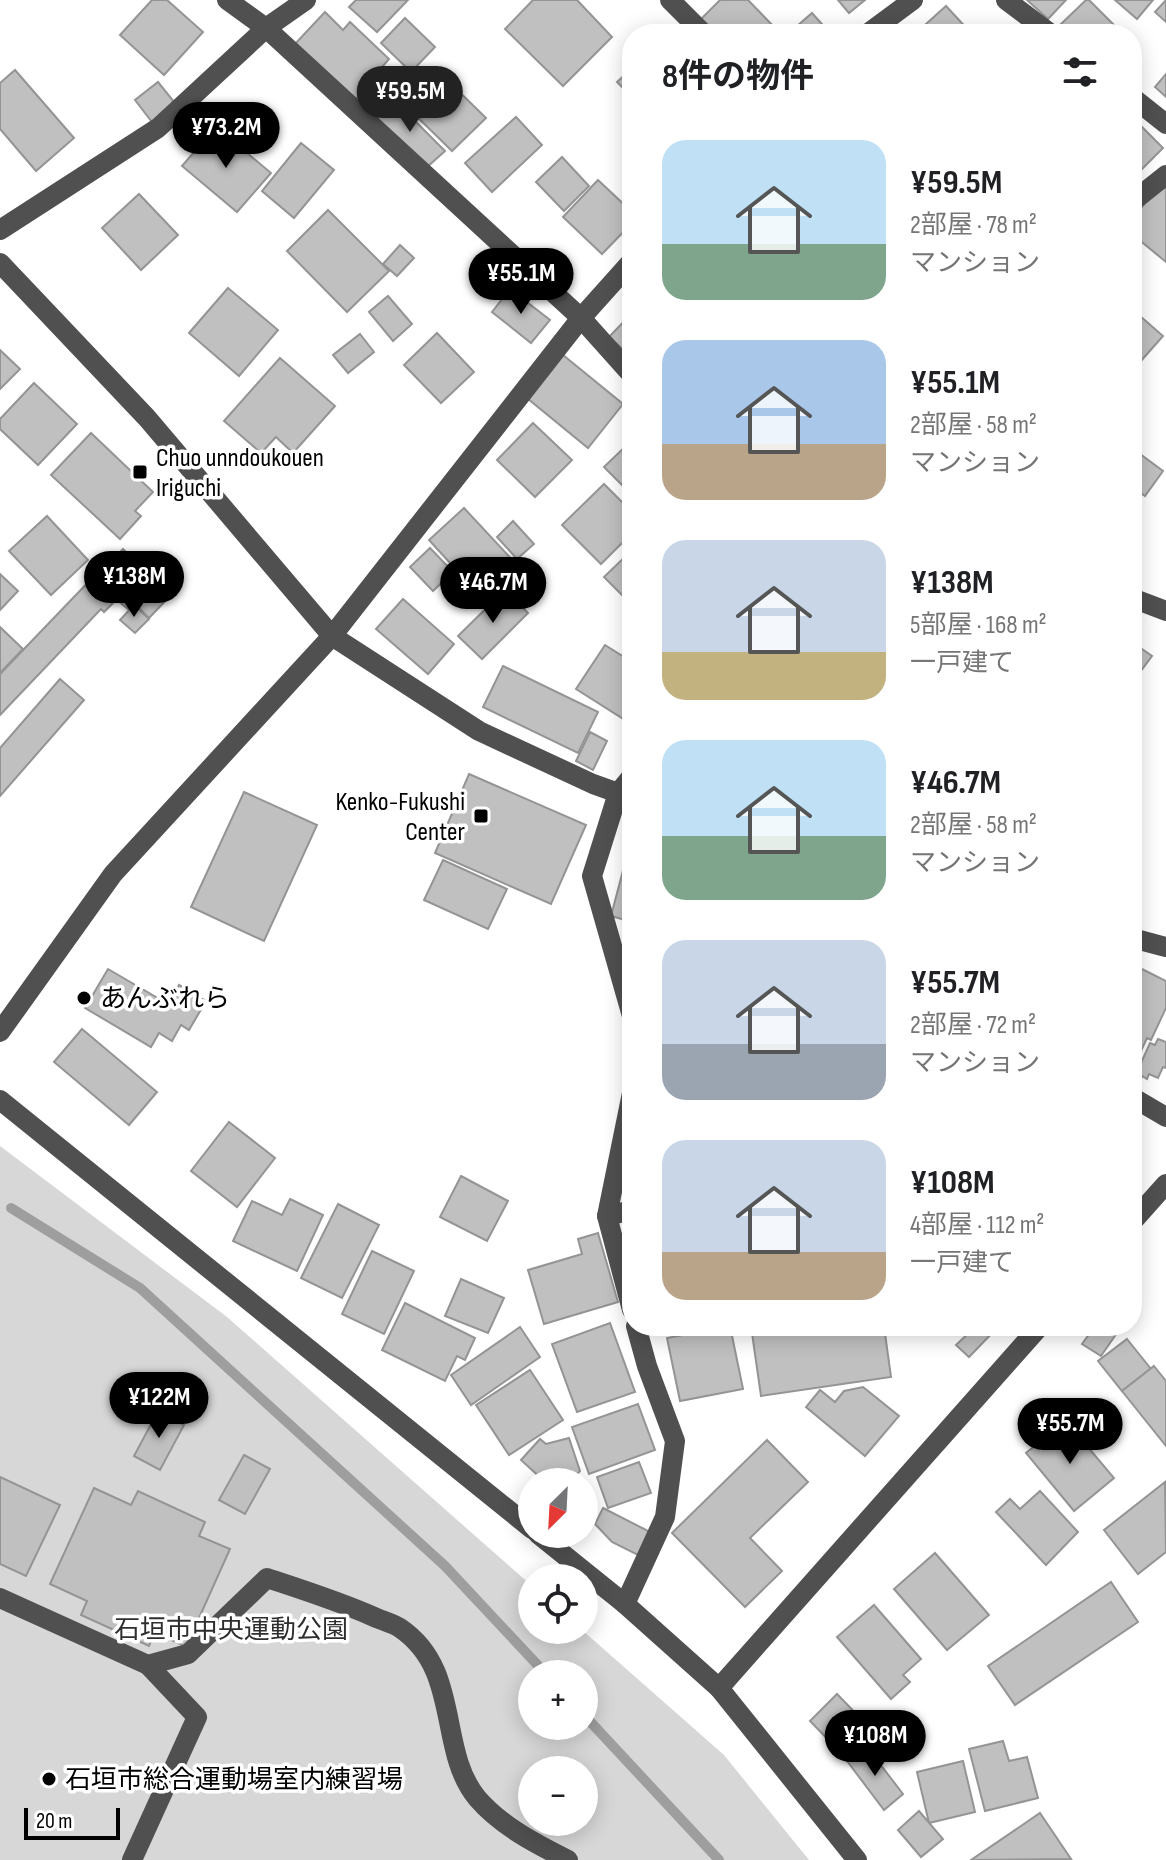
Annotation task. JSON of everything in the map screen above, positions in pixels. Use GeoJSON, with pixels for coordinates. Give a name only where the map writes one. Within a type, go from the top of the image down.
{"type":"FeatureCollection","features":[{"type":"Feature","properties":{"kind":"street"},"geometry":{"type":"LineString","coordinates":[[227,0],[266,28],[581,318],[622,364]]}},
{"type":"Feature","properties":{"kind":"street"},"geometry":{"type":"LineString","coordinates":[[0,230],[158,128],[266,28],[306,0]]}},
{"type":"Feature","properties":{"kind":"street"},"geometry":{"type":"LineString","coordinates":[[670,0],[694,24]]}},
{"type":"Feature","properties":{"kind":"street"},"geometry":{"type":"LineString","coordinates":[[881,24],[913,0]]}},
{"type":"Feature","properties":{"kind":"street"},"geometry":{"type":"LineString","coordinates":[[1006,0],[1038,24]]}},
{"type":"Feature","properties":{"kind":"street"},"geometry":{"type":"LineString","coordinates":[[1142,105],[1166,124]]}},
{"type":"Feature","properties":{"kind":"street"},"geometry":{"type":"LineString","coordinates":[[1142,194],[1166,175]]}},
{"type":"Feature","properties":{"kind":"street"},"geometry":{"type":"LineString","coordinates":[[0,263],[147,418],[332,636],[479,731],[593,784],[622,794]]}},
{"type":"Feature","properties":{"kind":"street"},"geometry":{"type":"LineString","coordinates":[[0,1032],[113,874],[332,636],[581,318],[622,272]]}},
{"type":"Feature","properties":{"kind":"street"},"geometry":{"type":"LineString","coordinates":[[1142,602],[1166,611]]}},
{"type":"Feature","properties":{"kind":"street"},"geometry":{"type":"LineString","coordinates":[[622,802],[592,876],[622,981]]}},
{"type":"Feature","properties":{"kind":"street"},"geometry":{"type":"LineString","coordinates":[[1142,941],[1166,947]]}},
{"type":"Feature","properties":{"kind":"street"},"geometry":{"type":"LineString","coordinates":[[0,1100],[518,1518]]}},
{"type":"Feature","properties":{"kind":"street"},"geometry":{"type":"LineString","coordinates":[[1142,1103],[1166,1117]]}},
{"type":"Feature","properties":{"kind":"street"},"geometry":{"type":"LineString","coordinates":[[622,1142],[607,1216],[622,1272]]}},
{"type":"Feature","properties":{"kind":"street"},"geometry":{"type":"LineString","coordinates":[[1142,1211],[1166,1184]]}},
{"type":"Feature","properties":{"kind":"street"},"geometry":{"type":"LineString","coordinates":[[607,1216],[622,1212]]}},
{"type":"Feature","properties":{"kind":"street"},"geometry":{"type":"LineString","coordinates":[[625,1604],[665,1517],[675,1441],[639,1336]]}},
{"type":"Feature","properties":{"kind":"street"},"geometry":{"type":"LineString","coordinates":[[719,1688],[1031,1336]]}},
{"type":"Feature","properties":{"kind":"street"},"geometry":{"type":"LineString","coordinates":[[555,1548],[625,1604],[719,1688],[857,1860]]}},
{"type":"Feature","properties":{"kind":"street"},"geometry":{"type":"LineString","coordinates":[[148,1665],[188,1654],[267,1578],[341,1602],[400,1628],[427,1655],[444,1691],[460,1766],[476,1797],[513,1830],[568,1860]]}},
{"type":"Feature","properties":{"kind":"street"},"geometry":{"type":"LineString","coordinates":[[0,1598],[148,1665],[197,1717],[132,1860]]}},
{"type":"Feature","properties":{"kind":"green space","name":"石垣市中央運動公園"},"geometry":{"type":"Polygon","coordinates":[[[0,1146],[227,1317],[518,1574],[518,1644],[598,1644],[724,1755],[809,1860],[0,1860],[0,1146]]]}},
{"type":"Feature","properties":{"kind":"building"},"geometry":{"type":"Polygon","coordinates":[[[152,0],[167,0],[203,32],[164,75],[120,35],[152,0]]]}},
{"type":"Feature","properties":{"kind":"building"},"geometry":{"type":"Polygon","coordinates":[[[356,0],[408,0],[377,32],[349,7],[356,0]]]}},
{"type":"Feature","properties":{"kind":"building"},"geometry":{"type":"Polygon","coordinates":[[[533,0],[577,0],[612,37],[563,86],[505,29],[533,0]]]}},
{"type":"Feature","properties":{"kind":"building"},"geometry":{"type":"Polygon","coordinates":[[[720,0],[748,0],[771,24],[698,24],[720,0]]]}},
{"type":"Feature","properties":{"kind":"building"},"geometry":{"type":"Polygon","coordinates":[[[838,0],[865,0],[849,13],[838,0]]]}},
{"type":"Feature","properties":{"kind":"building"},"geometry":{"type":"Polygon","coordinates":[[[1027,0],[1066,0],[1048,19],[1027,0]]]}},
{"type":"Feature","properties":{"kind":"building"},"geometry":{"type":"Polygon","coordinates":[[[1089,0],[1113,24],[1061,24],[1089,0]]]}},
{"type":"Feature","properties":{"kind":"building"},"geometry":{"type":"Polygon","coordinates":[[[1115,0],[1153,0],[1137,19],[1115,0]]]}},
{"type":"Feature","properties":{"kind":"building"},"geometry":{"type":"Polygon","coordinates":[[[1166,0],[1166,22],[1155,12],[1166,0]]]}},
{"type":"Feature","properties":{"kind":"building"},"geometry":{"type":"Polygon","coordinates":[[[946,6],[963,24],[926,24],[946,6]]]}},
{"type":"Feature","properties":{"kind":"building"},"geometry":{"type":"Polygon","coordinates":[[[325,12],[343,30],[350,22],[389,59],[382,67],[384,69],[355,100],[295,44],[325,12]]]}},
{"type":"Feature","properties":{"kind":"building"},"geometry":{"type":"Polygon","coordinates":[[[812,13],[822,24],[799,24],[812,13]]]}},
{"type":"Feature","properties":{"kind":"building"},"geometry":{"type":"Polygon","coordinates":[[[405,18],[435,47],[411,72],[381,43],[405,18]]]}},
{"type":"Feature","properties":{"kind":"building"},"geometry":{"type":"Polygon","coordinates":[[[15,70],[74,138],[36,171],[0,129],[0,83],[15,70]]]}},
{"type":"Feature","properties":{"kind":"building"},"geometry":{"type":"Polygon","coordinates":[[[438,71],[486,118],[452,151],[405,105],[438,71]]]}},
{"type":"Feature","properties":{"kind":"building"},"geometry":{"type":"Polygon","coordinates":[[[1166,74],[1166,97],[1155,87],[1166,74]]]}},
{"type":"Feature","properties":{"kind":"building"},"geometry":{"type":"Polygon","coordinates":[[[158,82],[175,103],[152,122],[135,100],[158,82]]]}},
{"type":"Feature","properties":{"kind":"building"},"geometry":{"type":"Polygon","coordinates":[[[394,100],[445,151],[426,168],[376,118],[394,100]]]}},
{"type":"Feature","properties":{"kind":"building"},"geometry":{"type":"Polygon","coordinates":[[[516,117],[542,145],[492,192],[465,163],[516,117]]]}},
{"type":"Feature","properties":{"kind":"building"},"geometry":{"type":"Polygon","coordinates":[[[216,127],[271,173],[237,212],[182,166],[216,127]]]}},
{"type":"Feature","properties":{"kind":"building"},"geometry":{"type":"Polygon","coordinates":[[[1142,127],[1163,148],[1142,169],[1142,127]]]}},
{"type":"Feature","properties":{"kind":"building"},"geometry":{"type":"Polygon","coordinates":[[[301,143],[334,170],[294,218],[262,191],[301,143]]]}},
{"type":"Feature","properties":{"kind":"building"},"geometry":{"type":"Polygon","coordinates":[[[562,157],[589,186],[564,211],[536,182],[562,157]]]}},
{"type":"Feature","properties":{"kind":"building"},"geometry":{"type":"Polygon","coordinates":[[[598,180],[622,203],[622,233],[602,254],[563,217],[598,180]]]}},
{"type":"Feature","properties":{"kind":"building"},"geometry":{"type":"Polygon","coordinates":[[[1161,184],[1166,188],[1166,262],[1142,242],[1142,207],[1161,184]]]}},
{"type":"Feature","properties":{"kind":"building"},"geometry":{"type":"Polygon","coordinates":[[[139,194],[178,235],[141,270],[102,228],[139,194]]]}},
{"type":"Feature","properties":{"kind":"building"},"geometry":{"type":"Polygon","coordinates":[[[328,210],[389,271],[347,312],[287,251],[328,210]]]}},
{"type":"Feature","properties":{"kind":"building"},"geometry":{"type":"Polygon","coordinates":[[[400,245],[414,258],[397,276],[383,264],[400,245]]]}},
{"type":"Feature","properties":{"kind":"building"},"geometry":{"type":"Polygon","coordinates":[[[228,288],[278,330],[239,376],[189,333],[228,288]]]}},
{"type":"Feature","properties":{"kind":"building"},"geometry":{"type":"Polygon","coordinates":[[[510,289],[550,320],[531,343],[492,312],[510,289]]]}},
{"type":"Feature","properties":{"kind":"building"},"geometry":{"type":"Polygon","coordinates":[[[388,296],[412,324],[393,341],[369,312],[388,296]]]}},
{"type":"Feature","properties":{"kind":"building"},"geometry":{"type":"Polygon","coordinates":[[[1142,318],[1163,336],[1142,360],[1142,318]]]}},
{"type":"Feature","properties":{"kind":"building"},"geometry":{"type":"Polygon","coordinates":[[[622,323],[622,348],[609,337],[622,323]]]}},
{"type":"Feature","properties":{"kind":"building"},"geometry":{"type":"Polygon","coordinates":[[[437,333],[474,372],[441,403],[404,365],[437,333]]]}},
{"type":"Feature","properties":{"kind":"building"},"geometry":{"type":"Polygon","coordinates":[[[360,334],[374,352],[348,373],[333,355],[360,334]]]}},
{"type":"Feature","properties":{"kind":"building"},"geometry":{"type":"Polygon","coordinates":[[[0,350],[20,369],[0,389],[0,350]]]}},
{"type":"Feature","properties":{"kind":"building"},"geometry":{"type":"Polygon","coordinates":[[[563,355],[622,405],[588,448],[527,398],[563,355]]]}},
{"type":"Feature","properties":{"kind":"building"},"geometry":{"type":"Polygon","coordinates":[[[280,358],[335,406],[293,453],[276,437],[261,453],[224,421],[280,358]]]}},
{"type":"Feature","properties":{"kind":"building"},"geometry":{"type":"Polygon","coordinates":[[[34,383],[77,424],[38,465],[0,429],[0,419],[34,383]]]}},
{"type":"Feature","properties":{"kind":"building"},"geometry":{"type":"Polygon","coordinates":[[[533,423],[572,460],[535,497],[497,460],[533,423]]]}},
{"type":"Feature","properties":{"kind":"building"},"geometry":{"type":"Polygon","coordinates":[[[91,433],[153,492],[135,511],[141,516],[120,539],[51,475],[91,433]]]}},
{"type":"Feature","properties":{"kind":"building"},"geometry":{"type":"Polygon","coordinates":[[[622,450],[622,485],[604,467],[622,450]]]}},
{"type":"Feature","properties":{"kind":"building"},"geometry":{"type":"Polygon","coordinates":[[[1142,455],[1163,471],[1145,496],[1142,494],[1142,455]]]}},
{"type":"Feature","properties":{"kind":"building"},"geometry":{"type":"Polygon","coordinates":[[[604,484],[622,502],[622,543],[601,564],[562,525],[604,484]]]}},
{"type":"Feature","properties":{"kind":"building"},"geometry":{"type":"Polygon","coordinates":[[[464,508],[518,566],[483,599],[429,540],[464,508]]]}},
{"type":"Feature","properties":{"kind":"building"},"geometry":{"type":"Polygon","coordinates":[[[47,516],[88,560],[51,595],[9,551],[47,516]]]}},
{"type":"Feature","properties":{"kind":"building"},"geometry":{"type":"Polygon","coordinates":[[[513,521],[534,544],[517,559],[497,537],[513,521]]]}},
{"type":"Feature","properties":{"kind":"building"},"geometry":{"type":"Polygon","coordinates":[[[430,548],[453,572],[433,591],[410,567],[430,548]]]}},
{"type":"Feature","properties":{"kind":"building"},"geometry":{"type":"Polygon","coordinates":[[[123,549],[172,594],[149,618],[135,604],[129,610],[117,600],[123,593],[101,572],[123,549]]]}},
{"type":"Feature","properties":{"kind":"building"},"geometry":{"type":"Polygon","coordinates":[[[622,560],[622,595],[604,577],[622,560]]]}},
{"type":"Feature","properties":{"kind":"building"},"geometry":{"type":"Polygon","coordinates":[[[98,572],[122,594],[104,612],[101,609],[0,715],[0,674],[98,572]]]}},
{"type":"Feature","properties":{"kind":"building"},"geometry":{"type":"Polygon","coordinates":[[[0,574],[18,591],[0,610],[0,574]]]}},
{"type":"Feature","properties":{"kind":"building"},"geometry":{"type":"Polygon","coordinates":[[[458,577],[472,595],[459,605],[446,587],[458,577]]]}},
{"type":"Feature","properties":{"kind":"building"},"geometry":{"type":"Polygon","coordinates":[[[505,590],[528,613],[482,659],[458,636],[505,590]]]}},
{"type":"Feature","properties":{"kind":"building"},"geometry":{"type":"Polygon","coordinates":[[[403,599],[454,644],[428,674],[376,629],[403,599]]]}},
{"type":"Feature","properties":{"kind":"building"},"geometry":{"type":"Polygon","coordinates":[[[134,605],[149,619],[135,633],[120,620],[134,605]]]}},
{"type":"Feature","properties":{"kind":"building"},"geometry":{"type":"Polygon","coordinates":[[[0,627],[23,649],[0,673],[0,627]]]}},
{"type":"Feature","properties":{"kind":"building"},"geometry":{"type":"Polygon","coordinates":[[[605,645],[622,656],[622,718],[576,689],[605,645]]]}},
{"type":"Feature","properties":{"kind":"building"},"geometry":{"type":"Polygon","coordinates":[[[1142,649],[1152,656],[1142,670],[1142,649]]]}},
{"type":"Feature","properties":{"kind":"building"},"geometry":{"type":"Polygon","coordinates":[[[503,666],[598,712],[578,753],[483,707],[503,666]]]}},
{"type":"Feature","properties":{"kind":"building"},"geometry":{"type":"Polygon","coordinates":[[[60,679],[84,700],[0,796],[0,748],[60,679]]]}},
{"type":"Feature","properties":{"kind":"building"},"geometry":{"type":"Polygon","coordinates":[[[590,732],[607,741],[593,770],[576,761],[590,732]]]}},
{"type":"Feature","properties":{"kind":"building"},"geometry":{"type":"Polygon","coordinates":[[[469,774],[586,825],[551,904],[435,853],[469,774]]]}},
{"type":"Feature","properties":{"kind":"building"},"geometry":{"type":"Polygon","coordinates":[[[244,792],[317,825],[264,941],[191,907],[244,792]]]}},
{"type":"Feature","properties":{"kind":"building"},"geometry":{"type":"Polygon","coordinates":[[[443,860],[507,889],[488,929],[424,900],[443,860]]]}},
{"type":"Feature","properties":{"kind":"building"},"geometry":{"type":"Polygon","coordinates":[[[622,874],[622,919],[611,916],[622,874]]]}},
{"type":"Feature","properties":{"kind":"building"},"geometry":{"type":"Polygon","coordinates":[[[108,969],[168,1004],[179,985],[206,1001],[189,1030],[181,1025],[172,1041],[159,1033],[151,1047],[85,1008],[108,969]]]}},
{"type":"Feature","properties":{"kind":"building"},"geometry":{"type":"Polygon","coordinates":[[[1142,969],[1166,981],[1166,1008],[1151,1040],[1147,1038],[1142,1049],[1142,969]]]}},
{"type":"Feature","properties":{"kind":"building"},"geometry":{"type":"Polygon","coordinates":[[[82,1029],[157,1092],[129,1125],[54,1062],[82,1029]]]}},
{"type":"Feature","properties":{"kind":"building"},"geometry":{"type":"Polygon","coordinates":[[[1158,1039],[1166,1042],[1166,1068],[1163,1067],[1158,1078],[1149,1074],[1147,1079],[1142,1076],[1142,1061],[1150,1043],[1155,1045],[1158,1039]]]}},
{"type":"Feature","properties":{"kind":"building"},"geometry":{"type":"Polygon","coordinates":[[[229,1122],[275,1158],[237,1207],[191,1171],[229,1122]]]}},
{"type":"Feature","properties":{"kind":"building"},"geometry":{"type":"Polygon","coordinates":[[[461,1176],[508,1201],[487,1241],[440,1217],[461,1176]]]}},
{"type":"Feature","properties":{"kind":"building"},"geometry":{"type":"Polygon","coordinates":[[[290,1199],[323,1215],[297,1271],[233,1241],[252,1201],[282,1215],[290,1199]]]}},
{"type":"Feature","properties":{"kind":"building"},"geometry":{"type":"Polygon","coordinates":[[[338,1204],[379,1225],[342,1298],[301,1278],[338,1204]]]}},
{"type":"Feature","properties":{"kind":"building"},"geometry":{"type":"Polygon","coordinates":[[[598,1233],[618,1302],[544,1324],[528,1270],[582,1254],[578,1239],[598,1233]]]}},
{"type":"Feature","properties":{"kind":"building"},"geometry":{"type":"Polygon","coordinates":[[[372,1251],[414,1271],[384,1334],[342,1314],[372,1251]]]}},
{"type":"Feature","properties":{"kind":"building"},"geometry":{"type":"Polygon","coordinates":[[[461,1279],[504,1298],[488,1333],[445,1316],[461,1279]]]}},
{"type":"Feature","properties":{"kind":"building"},"geometry":{"type":"Polygon","coordinates":[[[405,1303],[475,1338],[465,1360],[457,1356],[445,1381],[382,1350],[405,1303]]]}},
{"type":"Feature","properties":{"kind":"building"},"geometry":{"type":"Polygon","coordinates":[[[610,1323],[635,1392],[577,1412],[552,1344],[610,1323]]]}},
{"type":"Feature","properties":{"kind":"building"},"geometry":{"type":"Polygon","coordinates":[[[520,1327],[540,1357],[471,1405],[451,1375],[520,1327]]]}},
{"type":"Feature","properties":{"kind":"building"},"geometry":{"type":"Polygon","coordinates":[[[732,1336],[743,1389],[680,1401],[667,1338],[732,1336]]]}},
{"type":"Feature","properties":{"kind":"building"},"geometry":{"type":"Polygon","coordinates":[[[752,1336],[885,1336],[891,1377],[761,1396],[752,1336]]]}},
{"type":"Feature","properties":{"kind":"building"},"geometry":{"type":"Polygon","coordinates":[[[966,1336],[989,1336],[969,1357],[956,1345],[966,1336]]]}},
{"type":"Feature","properties":{"kind":"building"},"geometry":{"type":"Polygon","coordinates":[[[1088,1336],[1115,1336],[1101,1356],[1082,1344],[1088,1336]]]}},
{"type":"Feature","properties":{"kind":"building"},"geometry":{"type":"Polygon","coordinates":[[[1127,1339],[1151,1369],[1122,1391],[1098,1361],[1127,1339]]]}},
{"type":"Feature","properties":{"kind":"building"},"geometry":{"type":"Polygon","coordinates":[[[1154,1366],[1166,1381],[1166,1446],[1122,1391],[1154,1366]]]}},
{"type":"Feature","properties":{"kind":"building"},"geometry":{"type":"Polygon","coordinates":[[[530,1370],[563,1420],[509,1455],[476,1405],[530,1370]]]}},
{"type":"Feature","properties":{"kind":"building"},"geometry":{"type":"Polygon","coordinates":[[[863,1387],[899,1416],[865,1456],[806,1407],[820,1390],[835,1402],[844,1391],[863,1387]]]}},
{"type":"Feature","properties":{"kind":"building"},"geometry":{"type":"Polygon","coordinates":[[[638,1404],[655,1450],[598,1471],[598,1468],[587,1468],[572,1427],[638,1404]]]}},
{"type":"Feature","properties":{"kind":"building"},"geometry":{"type":"Polygon","coordinates":[[[158,1411],[184,1425],[160,1470],[134,1456],[158,1411]]]}},
{"type":"Feature","properties":{"kind":"building"},"geometry":{"type":"Polygon","coordinates":[[[1066,1421],[1114,1478],[1074,1511],[1026,1453],[1066,1421]]]}},
{"type":"Feature","properties":{"kind":"building"},"geometry":{"type":"Polygon","coordinates":[[[569,1438],[579,1468],[530,1468],[521,1460],[540,1439],[546,1444],[569,1438]]]}},
{"type":"Feature","properties":{"kind":"building"},"geometry":{"type":"Polygon","coordinates":[[[767,1440],[808,1482],[750,1538],[782,1571],[745,1607],[672,1533],[767,1440]]]}},
{"type":"Feature","properties":{"kind":"building"},"geometry":{"type":"Polygon","coordinates":[[[244,1455],[270,1469],[245,1514],[219,1500],[244,1455]]]}},
{"type":"Feature","properties":{"kind":"building"},"geometry":{"type":"Polygon","coordinates":[[[639,1462],[651,1493],[608,1508],[598,1477],[639,1462]]]}},
{"type":"Feature","properties":{"kind":"building"},"geometry":{"type":"Polygon","coordinates":[[[0,1477],[60,1505],[26,1576],[0,1564],[0,1477]]]}},
{"type":"Feature","properties":{"kind":"building"},"geometry":{"type":"Polygon","coordinates":[[[1165,1482],[1166,1552],[1138,1574],[1104,1530],[1165,1482]]]}},
{"type":"Feature","properties":{"kind":"building"},"geometry":{"type":"Polygon","coordinates":[[[94,1488],[131,1505],[138,1491],[205,1522],[199,1536],[230,1549],[186,1647],[155,1632],[149,1646],[81,1615],[87,1601],[50,1584],[94,1488]]]}},
{"type":"Feature","properties":{"kind":"building"},"geometry":{"type":"Polygon","coordinates":[[[1040,1491],[1078,1532],[1046,1565],[996,1512],[1010,1499],[1020,1509],[1040,1491]]]}},
{"type":"Feature","properties":{"kind":"building"},"geometry":{"type":"Polygon","coordinates":[[[603,1508],[650,1532],[638,1555],[612,1542],[598,1527],[603,1508]]]}},
{"type":"Feature","properties":{"kind":"building"},"geometry":{"type":"Polygon","coordinates":[[[935,1553],[989,1615],[947,1650],[894,1589],[935,1553]]]}},
{"type":"Feature","properties":{"kind":"building"},"geometry":{"type":"Polygon","coordinates":[[[1111,1582],[1138,1622],[1015,1705],[988,1666],[1111,1582]]]}},
{"type":"Feature","properties":{"kind":"building"},"geometry":{"type":"Polygon","coordinates":[[[874,1605],[921,1659],[903,1675],[910,1682],[891,1699],[837,1637],[874,1605]]]}},
{"type":"Feature","properties":{"kind":"building"},"geometry":{"type":"Polygon","coordinates":[[[837,1694],[868,1726],[841,1753],[810,1721],[837,1694]]]}},
{"type":"Feature","properties":{"kind":"building"},"geometry":{"type":"Polygon","coordinates":[[[1003,1741],[1009,1761],[1027,1757],[1038,1798],[985,1811],[969,1749],[1003,1741]]]}},
{"type":"Feature","properties":{"kind":"building"},"geometry":{"type":"Polygon","coordinates":[[[867,1747],[903,1794],[884,1810],[847,1761],[867,1747]]]}},
{"type":"Feature","properties":{"kind":"building"},"geometry":{"type":"Polygon","coordinates":[[[963,1761],[975,1812],[929,1823],[917,1772],[963,1761]]]}},
{"type":"Feature","properties":{"kind":"building"},"geometry":{"type":"Polygon","coordinates":[[[919,1811],[943,1839],[921,1857],[898,1830],[919,1811]]]}},
{"type":"Feature","properties":{"kind":"building"},"geometry":{"type":"Polygon","coordinates":[[[1040,1813],[1071,1859],[971,1860],[1040,1813]]]}},
{"type":"Feature","properties":{"kind":"waterway"},"geometry":{"type":"LineString","coordinates":[[11,1208],[140,1288],[445,1566],[533,1660]]}},
{"type":"Feature","properties":{"kind":"waterway"},"geometry":{"type":"LineString","coordinates":[[598,1730],[719,1860]]}},
{"type":"Feature","properties":{"kind":"place","name":"Chuo unndoukouen Iriguchi"},"geometry":{"type":"Point","coordinates":[140,472]}},
{"type":"Feature","properties":{"kind":"place","name":"Kenko-Fukushi Center"},"geometry":{"type":"Point","coordinates":[481,816]}},
{"type":"Feature","properties":{"kind":"place","name":"あんぶれら"},"geometry":{"type":"Point","coordinates":[84,998]}},
{"type":"Feature","properties":{"kind":"place","name":"石垣市総合運動場室内練習場"},"geometry":{"type":"Point","coordinates":[49,1779]}}]}
